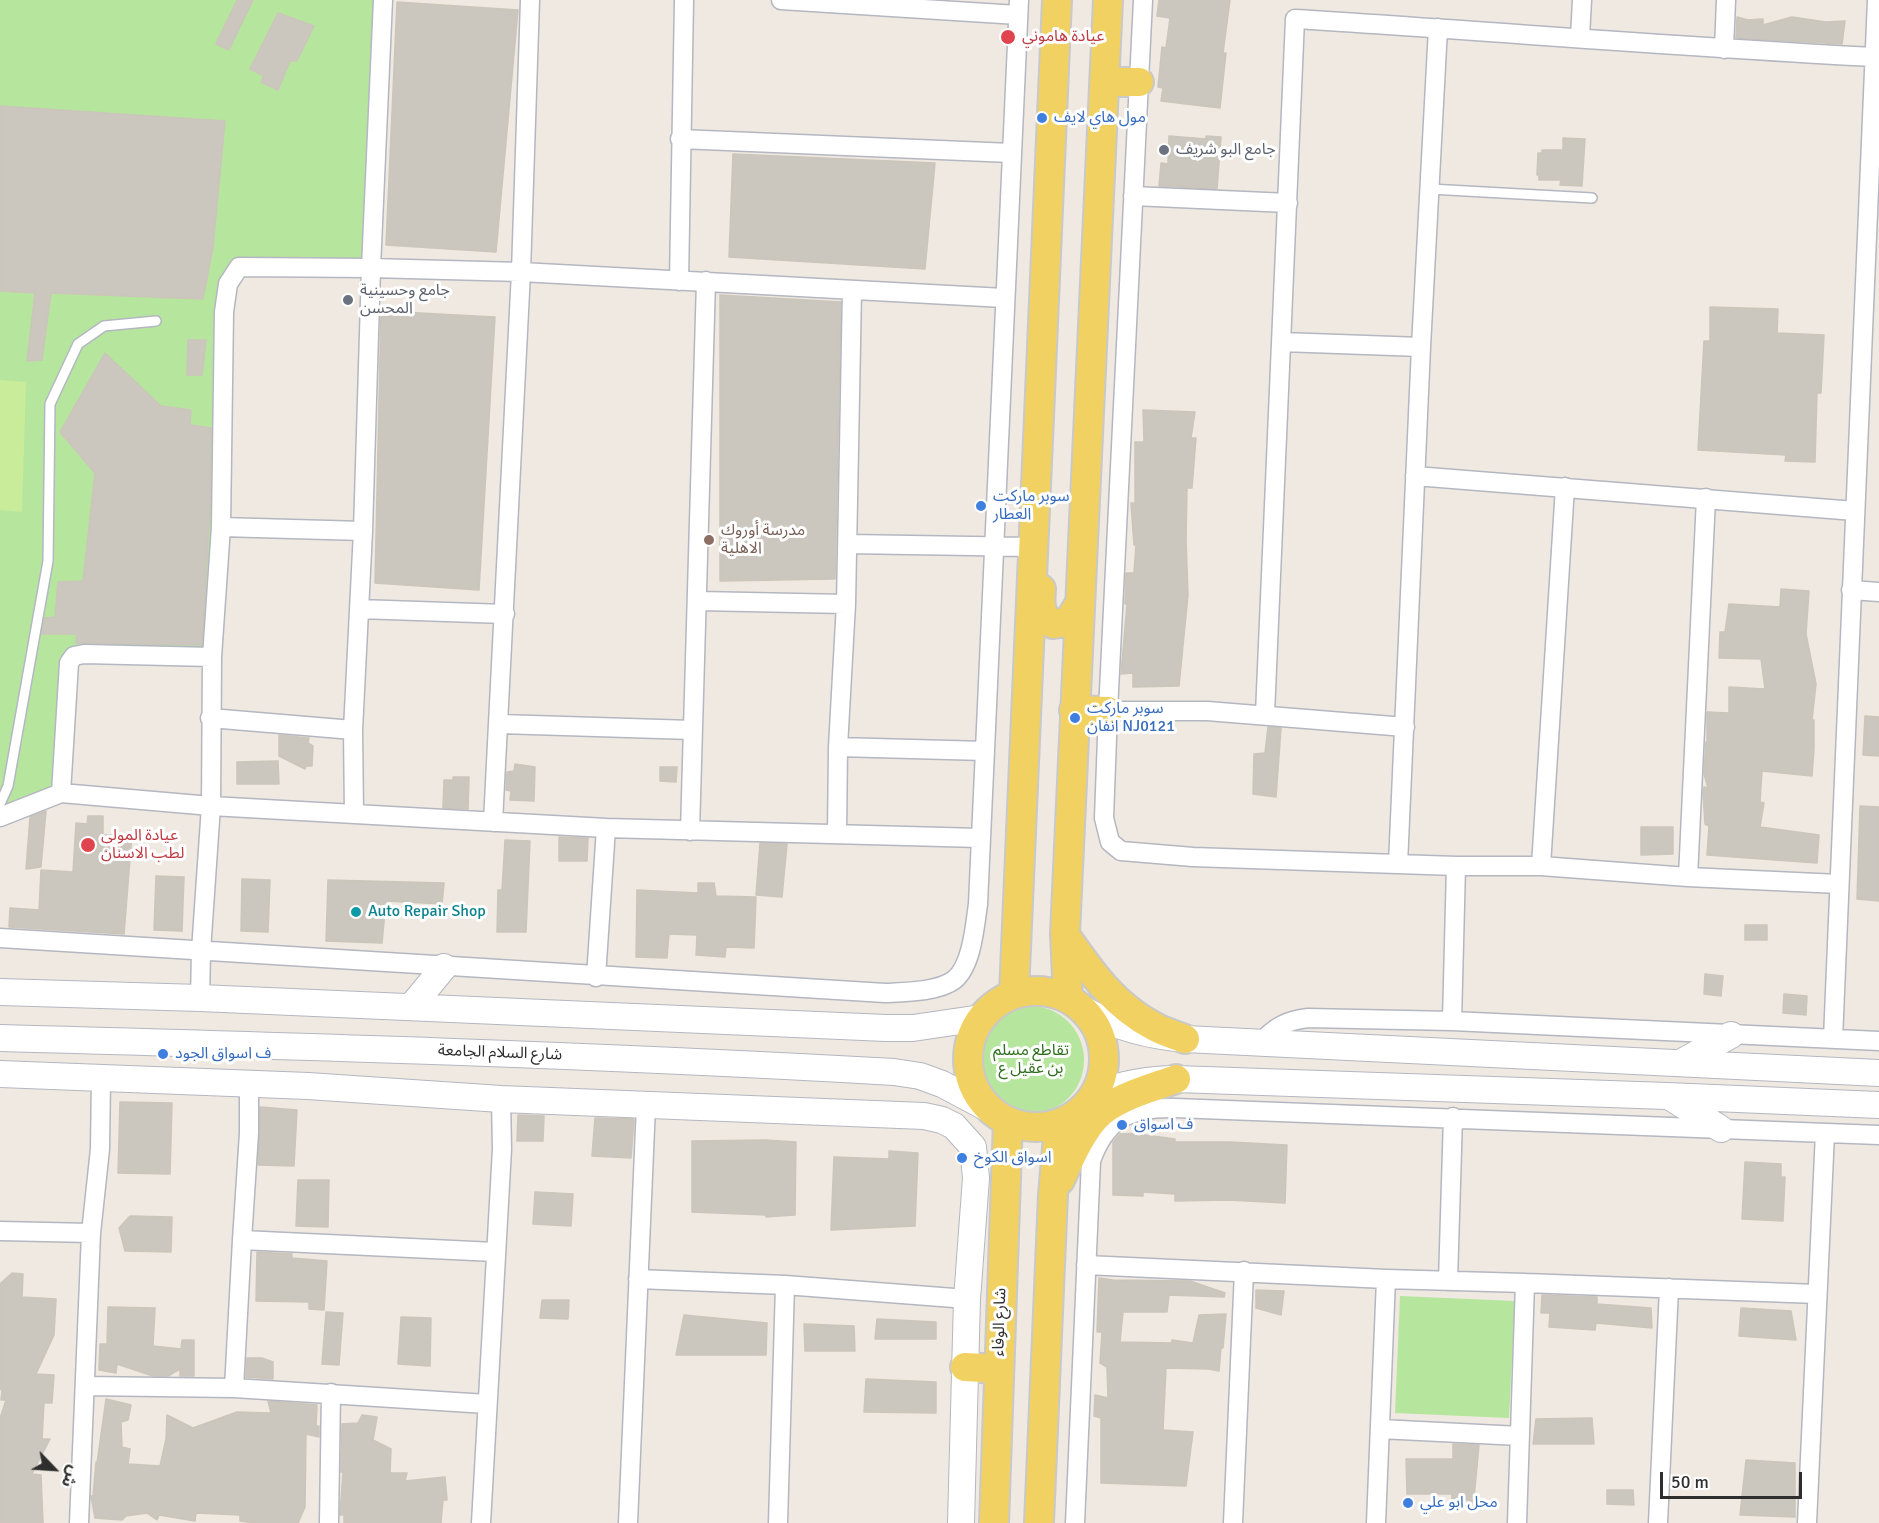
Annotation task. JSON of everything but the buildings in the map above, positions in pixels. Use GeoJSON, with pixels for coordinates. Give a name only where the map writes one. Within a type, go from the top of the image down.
{"type":"FeatureCollection","features":[{"type":"Feature","properties":{"kind":"main road"},"geometry":{"type":"LineString","coordinates":[[1014,994],[1057,0]]}},
{"type":"Feature","properties":{"kind":"main road"},"geometry":{"type":"LineString","coordinates":[[1108,0],[1065,934],[1077,1004],[1098,1029],[1104,1050],[1103,1072],[1095,1094],[1080,1112],[1059,1123],[1042,1127],[1025,1126],[1000,1116],[978,1095],[970,1077],[968,1057],[972,1037],[981,1018],[996,1003],[1014,994],[1032,990],[1042,991],[1077,1004],[1104,1020],[1143,1033],[1185,1039],[1879,1073]]}},
{"type":"Feature","properties":{"kind":"main road"},"geometry":{"type":"LineString","coordinates":[[1105,82],[1139,82]]}},
{"type":"Feature","properties":{"kind":"main road"},"geometry":{"type":"LineString","coordinates":[[1035,510],[1042,532],[1040,609],[1046,620],[1059,624],[1068,622],[1080,603]]}},
{"type":"Feature","properties":{"kind":"main road"},"geometry":{"type":"LineString","coordinates":[[1074,710],[1108,711]]}},
{"type":"Feature","properties":{"kind":"main road"},"geometry":{"type":"LineString","coordinates":[[1065,934],[1105,989],[1128,1011],[1155,1027],[1185,1039]]}},
{"type":"Feature","properties":{"kind":"main road"},"geometry":{"type":"LineString","coordinates":[[411,1007],[444,967]]}},
{"type":"Feature","properties":{"kind":"main road"},"geometry":{"type":"LineString","coordinates":[[0,992],[200,998],[886,1028],[914,1028],[981,1018]]}},
{"type":"Feature","properties":{"kind":"main road"},"geometry":{"type":"LineString","coordinates":[[688,1061],[700,1048],[702,1038],[698,1026],[692,1020]]}},
{"type":"Feature","properties":{"kind":"main road"},"geometry":{"type":"LineString","coordinates":[[1680,1063],[1731,1035]]}},
{"type":"Feature","properties":{"kind":"main road","name":"شارع السلام الجامعة"},"geometry":{"type":"LineString","coordinates":[[0,1038],[307,1046],[688,1061],[894,1072],[920,1076],[942,1084],[1000,1116]]}},
{"type":"Feature","properties":{"kind":"main road"},"geometry":{"type":"LineString","coordinates":[[307,1046],[308,1086]]}},
{"type":"Feature","properties":{"kind":"main road"},"geometry":{"type":"LineString","coordinates":[[0,1074],[308,1086],[501,1099],[924,1116],[942,1120],[954,1126],[973,1147],[976,1178],[967,1299],[960,1523]]}},
{"type":"Feature","properties":{"kind":"main road"},"geometry":{"type":"LineString","coordinates":[[1095,1094],[1126,1084],[1176,1079],[1879,1105]]}},
{"type":"Feature","properties":{"kind":"main road"},"geometry":{"type":"LineString","coordinates":[[1053,1195],[1068,1163],[1096,1116],[1118,1101],[1176,1079]]}},
{"type":"Feature","properties":{"kind":"main road"},"geometry":{"type":"LineString","coordinates":[[1667,1096],[1721,1129]]}},
{"type":"Feature","properties":{"kind":"main road","name":"شارع الوفاء"},"geometry":{"type":"LineString","coordinates":[[994,1523],[1000,1116]]}},
{"type":"Feature","properties":{"kind":"main road"},"geometry":{"type":"LineString","coordinates":[[1039,1523],[1053,1195],[1059,1123]]}},
{"type":"Feature","properties":{"kind":"main road"},"geometry":{"type":"LineString","coordinates":[[965,1367],[998,1369]]}},
{"type":"Feature","properties":{"kind":"main road"},"geometry":{"type":"LineString","coordinates":[[995,1488],[1005,1469],[1016,1467],[1024,1471],[1029,1484],[1028,1523]]}},
{"type":"Feature","properties":{"kind":"street"},"geometry":{"type":"LineString","coordinates":[[354,814],[352,730],[363,531],[371,268],[383,0]]}},
{"type":"Feature","properties":{"kind":"street"},"geometry":{"type":"LineString","coordinates":[[493,822],[500,724],[521,273],[530,0]]}},
{"type":"Feature","properties":{"kind":"street"},"geometry":{"type":"LineString","coordinates":[[679,281],[684,0]]}},
{"type":"Feature","properties":{"kind":"street"},"geometry":{"type":"LineString","coordinates":[[0,938],[885,993],[927,990],[955,980],[967,960],[974,938],[978,904],[1018,7],[781,0]]}},
{"type":"Feature","properties":{"kind":"street"},"geometry":{"type":"LineString","coordinates":[[1143,0],[1108,711],[1104,818],[1110,843],[1121,851],[1192,857],[1456,866],[1541,866],[1688,877],[1839,884]]}},
{"type":"Feature","properties":{"kind":"street"},"geometry":{"type":"LineString","coordinates":[[1580,37],[1582,0]]}},
{"type":"Feature","properties":{"kind":"street"},"geometry":{"type":"LineString","coordinates":[[1724,49],[1726,0]]}},
{"type":"Feature","properties":{"kind":"street"},"geometry":{"type":"LineString","coordinates":[[1833,1039],[1877,0]]}},
{"type":"Feature","properties":{"kind":"street"},"geometry":{"type":"LineString","coordinates":[[1265,714],[1295,19],[1580,37],[1724,49],[1874,57]]}},
{"type":"Feature","properties":{"kind":"street"},"geometry":{"type":"LineString","coordinates":[[1398,864],[1438,28]]}},
{"type":"Feature","properties":{"kind":"street"},"geometry":{"type":"LineString","coordinates":[[680,140],[1011,153]]}},
{"type":"Feature","properties":{"kind":"street"},"geometry":{"type":"LineString","coordinates":[[1133,196],[1288,203]]}},
{"type":"Feature","properties":{"kind":"street"},"geometry":{"type":"LineString","coordinates":[[200,998],[211,806],[212,657],[221,527],[224,312],[228,284],[239,267],[371,268],[521,273],[1004,298]]}},
{"type":"Feature","properties":{"kind":"street"},"geometry":{"type":"LineString","coordinates":[[690,831],[706,281]]}},
{"type":"Feature","properties":{"kind":"street"},"geometry":{"type":"LineString","coordinates":[[837,834],[838,747],[848,544],[852,291]]}},
{"type":"Feature","properties":{"kind":"street"},"geometry":{"type":"LineString","coordinates":[[1282,342],[1421,347]]}},
{"type":"Feature","properties":{"kind":"street"},"geometry":{"type":"LineString","coordinates":[[1415,476],[1855,511]]}},
{"type":"Feature","properties":{"kind":"street"},"geometry":{"type":"LineString","coordinates":[[1541,866],[1565,487]]}},
{"type":"Feature","properties":{"kind":"street"},"geometry":{"type":"LineString","coordinates":[[1688,877],[1706,498]]}},
{"type":"Feature","properties":{"kind":"street"},"geometry":{"type":"LineString","coordinates":[[221,527],[363,531]]}},
{"type":"Feature","properties":{"kind":"street"},"geometry":{"type":"LineString","coordinates":[[848,544],[1033,548]]}},
{"type":"Feature","properties":{"kind":"street"},"geometry":{"type":"LineString","coordinates":[[1851,590],[1879,592]]}},
{"type":"Feature","properties":{"kind":"street"},"geometry":{"type":"LineString","coordinates":[[698,601],[846,604]]}},
{"type":"Feature","properties":{"kind":"street"},"geometry":{"type":"LineString","coordinates":[[359,609],[505,614]]}},
{"type":"Feature","properties":{"kind":"street"},"geometry":{"type":"LineString","coordinates":[[61,793],[69,663],[74,656],[84,654],[212,657]]}},
{"type":"Feature","properties":{"kind":"street"},"geometry":{"type":"LineString","coordinates":[[1108,711],[1207,711],[1265,714],[1406,727]]}},
{"type":"Feature","properties":{"kind":"street"},"geometry":{"type":"LineString","coordinates":[[210,718],[352,730]]}},
{"type":"Feature","properties":{"kind":"street"},"geometry":{"type":"LineString","coordinates":[[500,724],[692,730]]}},
{"type":"Feature","properties":{"kind":"street"},"geometry":{"type":"LineString","coordinates":[[838,747],[985,751]]}},
{"type":"Feature","properties":{"kind":"street"},"geometry":{"type":"LineString","coordinates":[[0,817],[61,793],[211,806],[606,828],[980,838]]}},
{"type":"Feature","properties":{"kind":"street"},"geometry":{"type":"LineString","coordinates":[[596,976],[606,828]]}},
{"type":"Feature","properties":{"kind":"street"},"geometry":{"type":"LineString","coordinates":[[1452,1021],[1456,866]]}},
{"type":"Feature","properties":{"kind":"street"},"geometry":{"type":"LineString","coordinates":[[1261,1043],[1279,1026],[1298,1019],[1452,1021],[1879,1041]]}},
{"type":"Feature","properties":{"kind":"street"},"geometry":{"type":"LineString","coordinates":[[79,1523],[92,1233],[100,1149],[101,1079]]}},
{"type":"Feature","properties":{"kind":"street"},"geometry":{"type":"LineString","coordinates":[[234,1388],[249,1133],[249,1085]]}},
{"type":"Feature","properties":{"kind":"street"},"geometry":{"type":"LineString","coordinates":[[481,1523],[502,1149],[501,1099]]}},
{"type":"Feature","properties":{"kind":"street"},"geometry":{"type":"LineString","coordinates":[[628,1523],[646,1105]]}},
{"type":"Feature","properties":{"kind":"street"},"geometry":{"type":"LineString","coordinates":[[1075,1523],[1091,1161],[1104,1133],[1128,1114],[1158,1107],[1879,1135]]}},
{"type":"Feature","properties":{"kind":"street"},"geometry":{"type":"LineString","coordinates":[[1448,1281],[1453,1118]]}},
{"type":"Feature","properties":{"kind":"street"},"geometry":{"type":"LineString","coordinates":[[1807,1523],[1825,1133]]}},
{"type":"Feature","properties":{"kind":"street"},"geometry":{"type":"LineString","coordinates":[[0,1231],[92,1233]]}},
{"type":"Feature","properties":{"kind":"street"},"geometry":{"type":"LineString","coordinates":[[242,1240],[495,1252]]}},
{"type":"Feature","properties":{"kind":"street"},"geometry":{"type":"LineString","coordinates":[[1086,1265],[1386,1279],[1525,1282],[1818,1294]]}},
{"type":"Feature","properties":{"kind":"street"},"geometry":{"type":"LineString","coordinates":[[1233,1523],[1244,1271]]}},
{"type":"Feature","properties":{"kind":"street"},"geometry":{"type":"LineString","coordinates":[[638,1279],[785,1285],[967,1299]]}},
{"type":"Feature","properties":{"kind":"street"},"geometry":{"type":"LineString","coordinates":[[1376,1523],[1386,1279]]}},
{"type":"Feature","properties":{"kind":"street"},"geometry":{"type":"LineString","coordinates":[[1517,1523],[1525,1282]]}},
{"type":"Feature","properties":{"kind":"street"},"geometry":{"type":"LineString","coordinates":[[778,1523],[785,1285]]}},
{"type":"Feature","properties":{"kind":"street"},"geometry":{"type":"LineString","coordinates":[[1658,1523],[1669,1288]]}},
{"type":"Feature","properties":{"kind":"street"},"geometry":{"type":"LineString","coordinates":[[85,1386],[234,1388],[487,1404]]}},
{"type":"Feature","properties":{"kind":"street"},"geometry":{"type":"LineString","coordinates":[[329,1523],[331,1393]]}},
{"type":"Feature","properties":{"kind":"street"},"geometry":{"type":"LineString","coordinates":[[1380,1429],[1520,1437]]}},
{"type":"Feature","properties":{"kind":"lane"},"geometry":{"type":"LineString","coordinates":[[1430,189],[1592,198]]}},
{"type":"Feature","properties":{"kind":"lane"},"geometry":{"type":"LineString","coordinates":[[0,804],[8,786],[48,561],[50,404],[78,344],[104,326],[156,321]]}},
{"type":"Feature","properties":{"kind":"green space"},"geometry":{"type":"Polygon","coordinates":[[[0,0],[383,0],[371,268],[239,267],[228,284],[212,657],[74,656],[61,793],[0,817],[0,0]]]}},
{"type":"Feature","properties":{"kind":"green space"},"geometry":{"type":"Polygon","coordinates":[[[0,380],[26,382],[22,512],[0,510],[0,380]]]}},
{"type":"Feature","properties":{"kind":"green space","name":"تقاطع مسلم بن عقيل ع"},"geometry":{"type":"Polygon","coordinates":[[[1030,1006],[1051,1010],[1068,1022],[1080,1039],[1084,1060],[1080,1081],[1068,1098],[1051,1110],[1030,1114],[1009,1110],[992,1098],[980,1081],[976,1060],[980,1039],[992,1022],[1009,1010],[1030,1006]]]}},
{"type":"Feature","properties":{"kind":"green space"},"geometry":{"type":"Polygon","coordinates":[[[1400,1296],[1515,1301],[1509,1418],[1395,1413],[1400,1296]]]}},
{"type":"Feature","properties":{"kind":"place","name":"عيادة هاموني"},"geometry":{"type":"Point","coordinates":[1008,37]}},
{"type":"Feature","properties":{"kind":"place","name":"مول هاي لايف"},"geometry":{"type":"Point","coordinates":[1042,118]}},
{"type":"Feature","properties":{"kind":"place","name":"جامع البو شريف"},"geometry":{"type":"Point","coordinates":[1164,150]}},
{"type":"Feature","properties":{"kind":"place","name":"جامع وحسينية المحسن"},"geometry":{"type":"Point","coordinates":[348,300]}},
{"type":"Feature","properties":{"kind":"place","name":"سوبر ماركت العطار"},"geometry":{"type":"Point","coordinates":[981,506]}},
{"type":"Feature","properties":{"kind":"place","name":"مدرسة أوروك الاهلية"},"geometry":{"type":"Point","coordinates":[709,540]}},
{"type":"Feature","properties":{"kind":"place","name":"سوبر ماركت انفان NJ0121"},"geometry":{"type":"Point","coordinates":[1075,718]}},
{"type":"Feature","properties":{"kind":"place","name":"عيادة المولى لطب الاسنان"},"geometry":{"type":"Point","coordinates":[88,845]}},
{"type":"Feature","properties":{"kind":"place","name":"Auto Repair Shop"},"geometry":{"type":"Point","coordinates":[356,912]}},
{"type":"Feature","properties":{"kind":"place","name":"ف اسواق الجود"},"geometry":{"type":"Point","coordinates":[163,1054]}},
{"type":"Feature","properties":{"kind":"place","name":"ف اسواق"},"geometry":{"type":"Point","coordinates":[1122,1125]}},
{"type":"Feature","properties":{"kind":"place","name":"اسواق الكوخ"},"geometry":{"type":"Point","coordinates":[962,1158]}},
{"type":"Feature","properties":{"kind":"place","name":"محل ابو علي"},"geometry":{"type":"Point","coordinates":[1408,1503]}}]}
